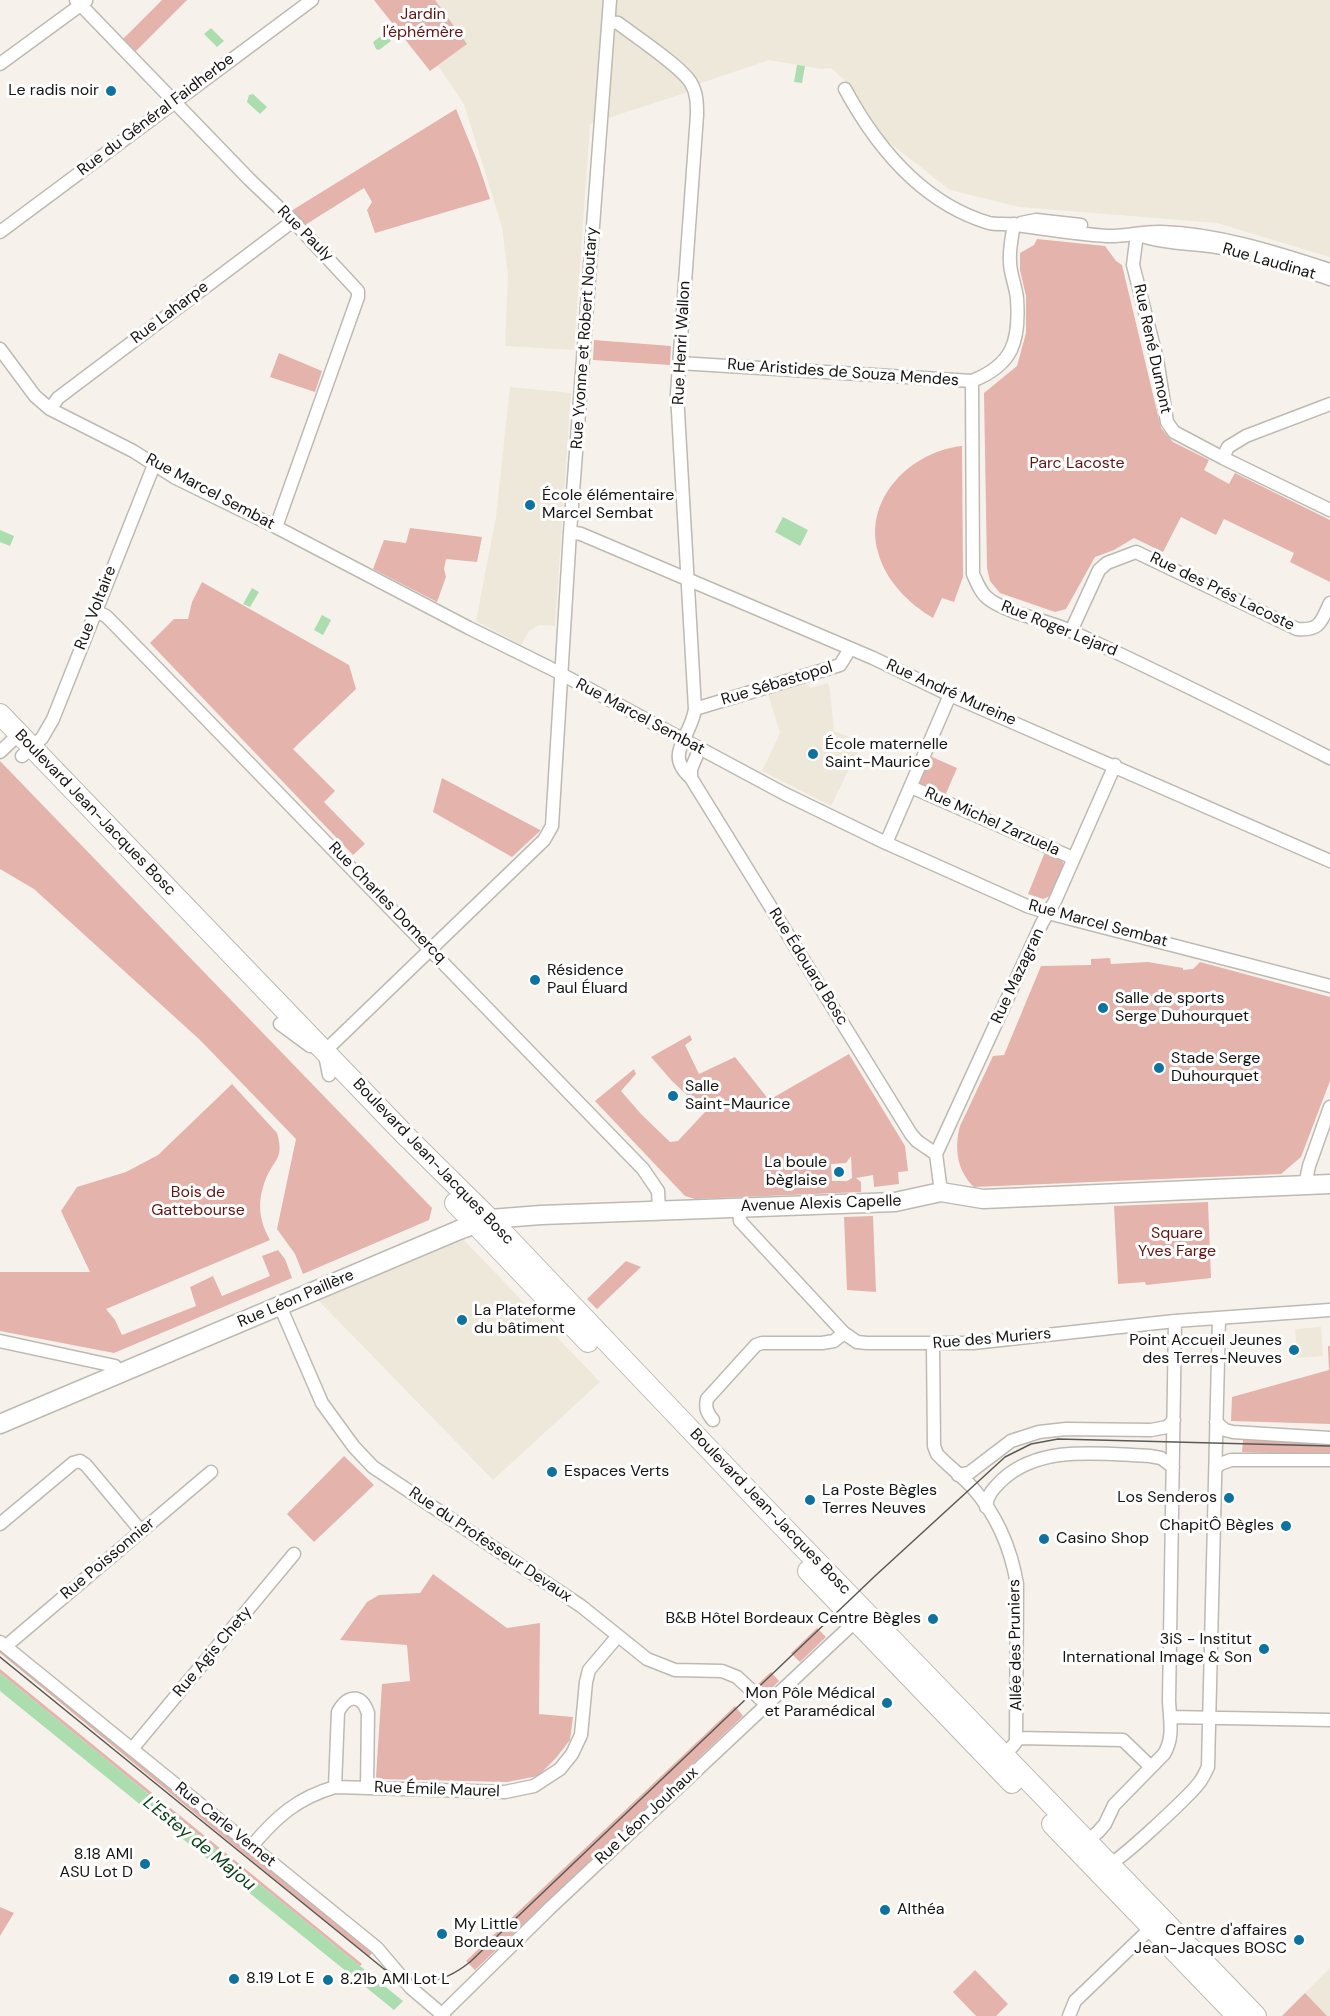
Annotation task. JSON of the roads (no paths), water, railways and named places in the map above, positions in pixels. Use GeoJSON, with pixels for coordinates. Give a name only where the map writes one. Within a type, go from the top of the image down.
{"type":"FeatureCollection","features":[{"type":"Feature","properties":{"kind":"main road","name":"Boulevard Jean-Jacques Bosc"},"geometry":{"type":"LineString","coordinates":[[0,714],[14,744],[280,1024],[329,1075],[482,1221]]}},
{"type":"Feature","properties":{"kind":"main road","name":"Boulevard Jean-Jacques Bosc"},"geometry":{"type":"LineString","coordinates":[[14,744],[325,1051],[482,1221],[860,1616],[1058,1830],[1237,2016]]}},
{"type":"Feature","properties":{"kind":"main road","name":"Boulevard Jean-Jacques Bosc"},"geometry":{"type":"LineString","coordinates":[[860,1616],[1112,1865],[1256,2016]]}},
{"type":"Feature","properties":{"kind":"street","name":"Rue du Général Faidherbe"},"geometry":{"type":"LineString","coordinates":[[0,232],[312,0]]}},
{"type":"Feature","properties":{"kind":"street","name":"Rue Yvonne et Robert Noutary"},"geometry":{"type":"LineString","coordinates":[[325,1051],[544,840],[552,826],[570,532],[610,0]]}},
{"type":"Feature","properties":{"kind":"street","name":"Rue Pauly"},"geometry":{"type":"LineString","coordinates":[[81,2],[173,102],[293,220],[355,285],[358,291],[358,297],[276,526]]}},
{"type":"Feature","properties":{"kind":"street"},"geometry":{"type":"LineString","coordinates":[[0,64],[81,2]]}},
{"type":"Feature","properties":{"kind":"street","name":"Rue Henri Wallon"},"geometry":{"type":"LineString","coordinates":[[609,22],[618,23],[681,72],[691,82],[696,97],[697,118],[677,394],[695,709]]}},
{"type":"Feature","properties":{"kind":"street","name":"Rue Laudinat"},"geometry":{"type":"LineString","coordinates":[[845,90],[862,120],[894,162],[927,191],[954,208],[980,220],[992,224],[1014,224],[1036,229],[1108,236],[1159,231],[1218,238],[1246,244],[1330,270]]}},
{"type":"Feature","properties":{"kind":"street","name":"Rue Laharpe"},"geometry":{"type":"LineString","coordinates":[[50,409],[58,398],[293,220]]}},
{"type":"Feature","properties":{"kind":"street","name":"Rue Aristides de Souza Mendes"},"geometry":{"type":"LineString","coordinates":[[679,363],[972,381],[989,374],[1005,361],[1014,343],[1017,297],[1010,263],[1014,224]]}},
{"type":"Feature","properties":{"kind":"street","name":"Rue Laudinat"},"geometry":{"type":"LineString","coordinates":[[1137,234],[1159,241],[1217,247],[1245,253],[1330,279]]}},
{"type":"Feature","properties":{"kind":"street","name":"Rue René Dumont"},"geometry":{"type":"LineString","coordinates":[[1137,234],[1133,265],[1157,359],[1167,422],[1174,432],[1330,510]]}},
{"type":"Feature","properties":{"kind":"street","name":"Rue Marcel Sembat"},"geometry":{"type":"LineString","coordinates":[[0,349],[35,396],[50,409],[133,451],[154,465],[550,668],[785,794],[886,843],[1027,906],[1048,913],[1330,986]]}},
{"type":"Feature","properties":{"kind":"street","name":"Rue Roger Lejard"},"geometry":{"type":"LineString","coordinates":[[972,381],[973,574],[978,586],[988,599],[1071,631],[1185,684],[1330,758]]}},
{"type":"Feature","properties":{"kind":"street"},"geometry":{"type":"LineString","coordinates":[[1223,458],[1228,447],[1246,436],[1330,404]]}},
{"type":"Feature","properties":{"kind":"street","name":"Rue Voltaire"},"geometry":{"type":"LineString","coordinates":[[14,744],[42,738],[53,719],[154,465]]}},
{"type":"Feature","properties":{"kind":"street","name":"Rue André Mureine"},"geometry":{"type":"LineString","coordinates":[[570,532],[581,534],[850,648],[950,695],[1115,765],[1330,861]]}},
{"type":"Feature","properties":{"kind":"street","name":"Rue des Prés Lacoste"},"geometry":{"type":"LineString","coordinates":[[1071,631],[1099,570],[1107,563],[1136,552],[1296,630],[1310,630],[1320,624],[1330,603]]}},
{"type":"Feature","properties":{"kind":"street","name":"Rue Charles Domercq"},"geometry":{"type":"LineString","coordinates":[[95,611],[106,616],[116,626],[643,1169],[658,1191],[659,1210]]}},
{"type":"Feature","properties":{"kind":"street","name":"Rue Sébastopol"},"geometry":{"type":"LineString","coordinates":[[695,709],[840,665],[850,648]]}},
{"type":"Feature","properties":{"kind":"street"},"geometry":{"type":"LineString","coordinates":[[886,843],[950,695]]}},
{"type":"Feature","properties":{"kind":"street"},"geometry":{"type":"LineString","coordinates":[[684,739],[693,721],[695,709]]}},
{"type":"Feature","properties":{"kind":"street","name":"Rue Édouard Bosc"},"geometry":{"type":"LineString","coordinates":[[684,739],[678,751],[678,761],[682,771],[691,778],[911,1134],[936,1154]]}},
{"type":"Feature","properties":{"kind":"street"},"geometry":{"type":"LineString","coordinates":[[691,778],[691,769],[700,748]]}},
{"type":"Feature","properties":{"kind":"street","name":"Rue Mazagran"},"geometry":{"type":"LineString","coordinates":[[936,1154],[1115,765]]}},
{"type":"Feature","properties":{"kind":"street","name":"Rue Michel Zarzuela"},"geometry":{"type":"LineString","coordinates":[[911,787],[1073,858]]}},
{"type":"Feature","properties":{"kind":"street"},"geometry":{"type":"LineString","coordinates":[[280,1024],[313,1049],[325,1051],[329,1075]]}},
{"type":"Feature","properties":{"kind":"street"},"geometry":{"type":"LineString","coordinates":[[1305,1185],[1309,1166],[1330,1107]]}},
{"type":"Feature","properties":{"kind":"street"},"geometry":{"type":"LineString","coordinates":[[936,1154],[941,1192]]}},
{"type":"Feature","properties":{"kind":"street","name":"Avenue Alexis Capelle"},"geometry":{"type":"LineString","coordinates":[[482,1221],[659,1210],[895,1202],[941,1192],[983,1199],[1330,1184]]}},
{"type":"Feature","properties":{"kind":"street"},"geometry":{"type":"LineString","coordinates":[[713,1420],[707,1414],[706,1398],[756,1345],[762,1343],[822,1343],[834,1341],[844,1333],[740,1221],[739,1208]]}},
{"type":"Feature","properties":{"kind":"street","name":"Rue Léon Paillère"},"geometry":{"type":"LineString","coordinates":[[0,1424],[482,1221]]}},
{"type":"Feature","properties":{"kind":"street","name":"Rue du Professeur Devaux"},"geometry":{"type":"LineString","coordinates":[[280,1306],[322,1403],[348,1439],[373,1467],[581,1606],[646,1659],[675,1670],[722,1671],[737,1677],[767,1705]]}},
{"type":"Feature","properties":{"kind":"street","name":"Rue des Muriers"},"geometry":{"type":"LineString","coordinates":[[844,1333],[857,1342],[867,1343],[973,1343],[1175,1321],[1330,1310]]}},
{"type":"Feature","properties":{"kind":"street"},"geometry":{"type":"LineString","coordinates":[[1112,1865],[1198,1785],[1204,1776],[1209,1759],[1219,1317]]}},
{"type":"Feature","properties":{"kind":"street"},"geometry":{"type":"LineString","coordinates":[[1084,1838],[1092,1837],[1105,1824],[1114,1805],[1169,1746],[1175,1321]]}},
{"type":"Feature","properties":{"kind":"street"},"geometry":{"type":"LineString","coordinates":[[0,1341],[115,1366],[118,1374]]}},
{"type":"Feature","properties":{"kind":"street","name":"Allée des Pruniers"},"geometry":{"type":"LineString","coordinates":[[933,1344],[934,1446],[938,1454],[971,1486],[1000,1530],[1008,1548],[1017,1584],[1017,1738]]}},
{"type":"Feature","properties":{"kind":"street"},"geometry":{"type":"LineString","coordinates":[[958,1475],[969,1473],[1011,1442],[1039,1432],[1066,1429],[1151,1430],[1167,1427],[1174,1420]]}},
{"type":"Feature","properties":{"kind":"street"},"geometry":{"type":"LineString","coordinates":[[1216,1422],[1226,1430],[1330,1438]]}},
{"type":"Feature","properties":{"kind":"street"},"geometry":{"type":"LineString","coordinates":[[986,1508],[989,1494],[1011,1473],[1034,1460],[1086,1454],[1150,1456],[1161,1458],[1173,1467]]}},
{"type":"Feature","properties":{"kind":"street"},"geometry":{"type":"LineString","coordinates":[[1216,1468],[1231,1460],[1330,1460]]}},
{"type":"Feature","properties":{"kind":"street"},"geometry":{"type":"LineString","coordinates":[[0,1524],[74,1463],[80,1461],[86,1465],[141,1531]]}},
{"type":"Feature","properties":{"kind":"street","name":"Rue Poissonnier"},"geometry":{"type":"LineString","coordinates":[[3,1644],[211,1472]]}},
{"type":"Feature","properties":{"kind":"street","name":"Rue Agis Chety"},"geometry":{"type":"LineString","coordinates":[[132,1749],[294,1554]]}},
{"type":"Feature","properties":{"kind":"street","name":"Rue Léon Jouhaux"},"geometry":{"type":"LineString","coordinates":[[442,2015],[551,1907],[860,1616]]}},
{"type":"Feature","properties":{"kind":"street","name":"Rue Émile Maurel"},"geometry":{"type":"LineString","coordinates":[[251,1847],[294,1804],[310,1795],[335,1787],[505,1792],[534,1786],[560,1769],[572,1754],[581,1735],[589,1670],[617,1636]]}},
{"type":"Feature","properties":{"kind":"street","name":"Rue Carle Vernet"},"geometry":{"type":"LineString","coordinates":[[3,1644],[377,1948],[411,1988],[442,2015]]}},
{"type":"Feature","properties":{"kind":"street"},"geometry":{"type":"LineString","coordinates":[[335,1787],[338,1712],[343,1702],[349,1699],[359,1699],[365,1704],[368,1713],[367,1788]]}},
{"type":"Feature","properties":{"kind":"street"},"geometry":{"type":"LineString","coordinates":[[1170,1717],[1330,1720]]}},
{"type":"Feature","properties":{"kind":"street"},"geometry":{"type":"LineString","coordinates":[[1004,1756],[1015,1746],[1017,1738],[1122,1740],[1151,1767]]}},
{"type":"Feature","properties":{"kind":"street","name":"Boulevard Jean-Jacques Bosc"},"geometry":{"type":"LineString","coordinates":[[1058,1830],[1076,1842],[1099,1865],[1105,1867],[1112,1865]]}},
{"type":"Feature","properties":{"kind":"street"},"geometry":{"type":"LineString","coordinates":[[1071,2015],[1075,2001],[1151,1928]]}},
{"type":"Feature","properties":{"kind":"water"},"geometry":{"type":"Polygon","coordinates":[[[211,28],[224,41],[217,47],[204,34],[211,28]]]}},
{"type":"Feature","properties":{"kind":"water"},"geometry":{"type":"Polygon","coordinates":[[[385,33],[391,41],[379,50],[376,49],[373,42],[385,33]]]}},
{"type":"Feature","properties":{"kind":"water"},"geometry":{"type":"Polygon","coordinates":[[[797,65],[805,66],[802,83],[794,82],[797,65]]]}},
{"type":"Feature","properties":{"kind":"water"},"geometry":{"type":"Polygon","coordinates":[[[253,94],[267,107],[260,114],[247,102],[249,95],[253,94]]]}},
{"type":"Feature","properties":{"kind":"water"},"geometry":{"type":"Polygon","coordinates":[[[783,517],[808,530],[800,546],[775,532],[783,517]]]}},
{"type":"Feature","properties":{"kind":"water"},"geometry":{"type":"Polygon","coordinates":[[[0,530],[14,536],[10,546],[0,542],[0,530]]]}},
{"type":"Feature","properties":{"kind":"water"},"geometry":{"type":"Polygon","coordinates":[[[252,588],[259,592],[250,607],[243,604],[252,588]]]}},
{"type":"Feature","properties":{"kind":"water"},"geometry":{"type":"Polygon","coordinates":[[[322,615],[331,620],[323,635],[314,630],[322,615]]]}},
{"type":"Feature","properties":{"kind":"water","name":"L'Estey de Majou"},"geometry":{"type":"Polygon","coordinates":[[[0,1673],[403,2001],[394,2010],[0,1691],[0,1673]]]}},
{"type":"Feature","properties":{"kind":"tram line"},"geometry":{"type":"LineString","coordinates":[[0,1657],[384,1969],[407,1979],[438,1980],[449,1976],[470,1962],[875,1576],[1005,1457],[1031,1444],[1058,1439],[1330,1446]]}},
{"type":"Feature","properties":{"kind":"place","name":"Le radis noir"},"geometry":{"type":"Point","coordinates":[111,91]}},
{"type":"Feature","properties":{"kind":"place","name":"École élémentaire Marcel Sembat"},"geometry":{"type":"Point","coordinates":[530,505]}},
{"type":"Feature","properties":{"kind":"place","name":"École maternelle Saint-Maurice"},"geometry":{"type":"Point","coordinates":[813,754]}},
{"type":"Feature","properties":{"kind":"place","name":"Résidence Paul Éluard"},"geometry":{"type":"Point","coordinates":[535,980]}},
{"type":"Feature","properties":{"kind":"place","name":"Salle de sports Serge Duhourquet"},"geometry":{"type":"Point","coordinates":[1103,1008]}},
{"type":"Feature","properties":{"kind":"place","name":"Stade Serge Duhourquet"},"geometry":{"type":"Point","coordinates":[1159,1068]}},
{"type":"Feature","properties":{"kind":"place","name":"Salle Saint-Maurice"},"geometry":{"type":"Point","coordinates":[673,1096]}},
{"type":"Feature","properties":{"kind":"place","name":"La boule bèglaise"},"geometry":{"type":"Point","coordinates":[839,1172]}},
{"type":"Feature","properties":{"kind":"place","name":"La Plateforme du bâtiment"},"geometry":{"type":"Point","coordinates":[462,1320]}},
{"type":"Feature","properties":{"kind":"place","name":"Point Accueil Jeunes des Terres-Neuves"},"geometry":{"type":"Point","coordinates":[1294,1350]}},
{"type":"Feature","properties":{"kind":"place","name":"Espaces Verts"},"geometry":{"type":"Point","coordinates":[552,1472]}},
{"type":"Feature","properties":{"kind":"place","name":"Los Senderos"},"geometry":{"type":"Point","coordinates":[1229,1498]}},
{"type":"Feature","properties":{"kind":"place","name":"La Poste Bègles Terres Neuves"},"geometry":{"type":"Point","coordinates":[810,1500]}},
{"type":"Feature","properties":{"kind":"place","name":"ChapitÔ Bègles"},"geometry":{"type":"Point","coordinates":[1286,1526]}},
{"type":"Feature","properties":{"kind":"place","name":"Casino Shop"},"geometry":{"type":"Point","coordinates":[1044,1539]}},
{"type":"Feature","properties":{"kind":"place","name":"B&B Hôtel Bordeaux Centre Bègles"},"geometry":{"type":"Point","coordinates":[933,1619]}},
{"type":"Feature","properties":{"kind":"place","name":"3iS - Institut International Image & Son"},"geometry":{"type":"Point","coordinates":[1264,1649]}},
{"type":"Feature","properties":{"kind":"place","name":"Mon Pôle Médical et Paramédical"},"geometry":{"type":"Point","coordinates":[887,1703]}},
{"type":"Feature","properties":{"kind":"place","name":"8.18 AMI ASU Lot D"},"geometry":{"type":"Point","coordinates":[145,1864]}},
{"type":"Feature","properties":{"kind":"place","name":"Althéa"},"geometry":{"type":"Point","coordinates":[885,1910]}},
{"type":"Feature","properties":{"kind":"place","name":"My Little Bordeaux"},"geometry":{"type":"Point","coordinates":[442,1934]}},
{"type":"Feature","properties":{"kind":"place","name":"Centre d'affaires Jean-Jacques BOSC"},"geometry":{"type":"Point","coordinates":[1299,1940]}},
{"type":"Feature","properties":{"kind":"place","name":"8.19 Lot E"},"geometry":{"type":"Point","coordinates":[234,1979]}},
{"type":"Feature","properties":{"kind":"place","name":"8.21b AMI Lot L"},"geometry":{"type":"Point","coordinates":[328,1980]}},
{"type":"Feature","properties":{"kind":"park label","name":"Jardin l'éphémère"},"geometry":{"type":"Point","coordinates":[423,24]}},
{"type":"Feature","properties":{"kind":"park label","name":"Parc Lacoste"},"geometry":{"type":"Point","coordinates":[1077,464]}},
{"type":"Feature","properties":{"kind":"park label","name":"Bois de Gattebourse"},"geometry":{"type":"Point","coordinates":[198,1202]}},
{"type":"Feature","properties":{"kind":"park label","name":"Square Yves Farge"},"geometry":{"type":"Point","coordinates":[1177,1243]}}]}
